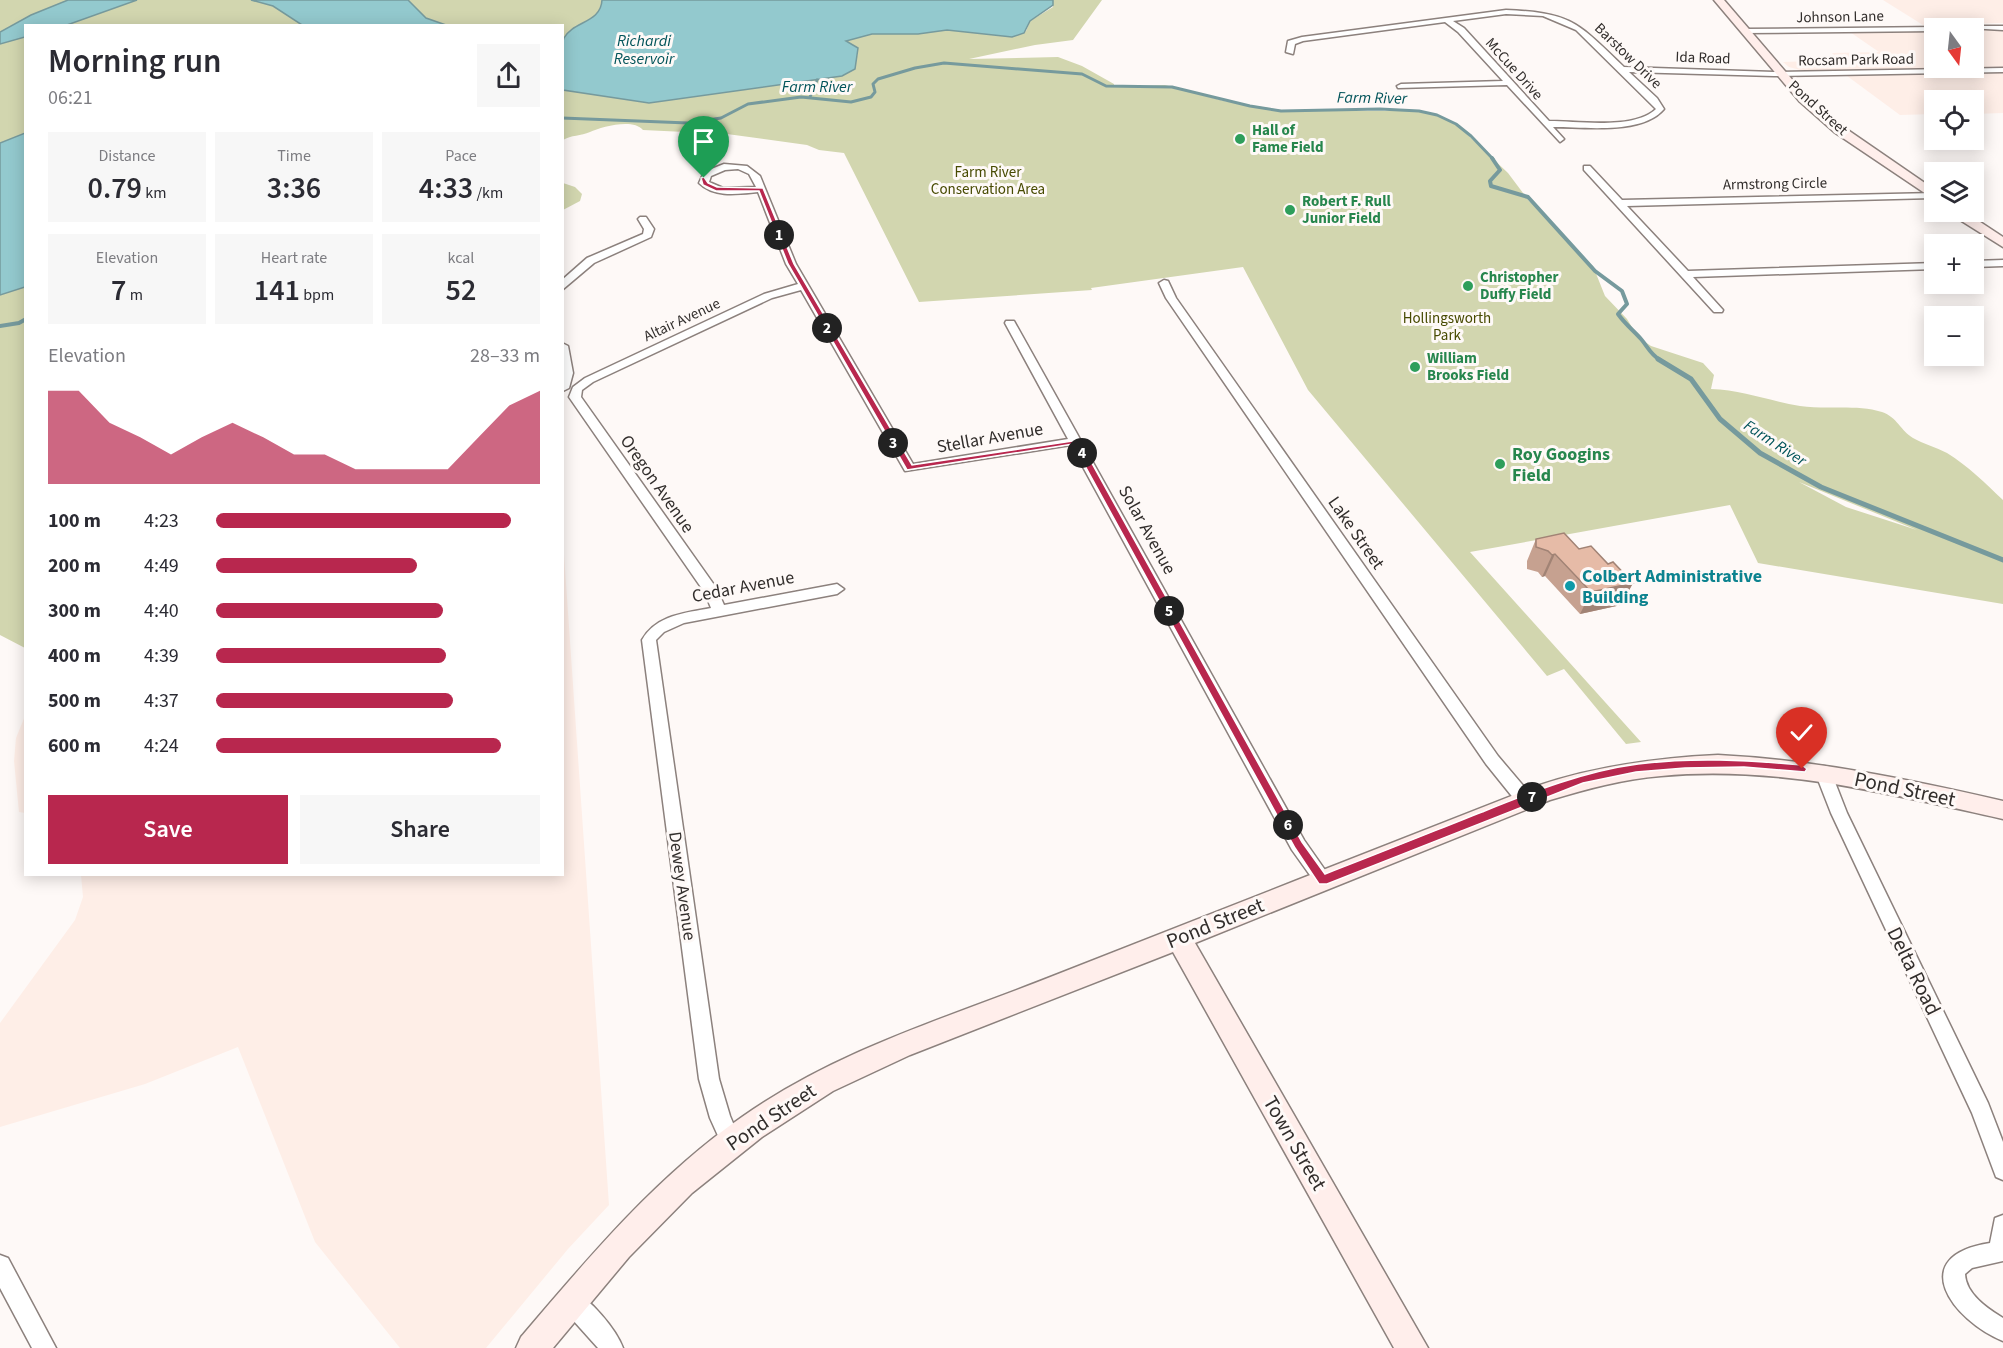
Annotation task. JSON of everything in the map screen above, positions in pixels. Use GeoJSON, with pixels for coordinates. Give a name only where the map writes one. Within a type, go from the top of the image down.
{"type":"FeatureCollection","features":[{"type":"Feature","properties":{"kind":"main road","name":"Pond Street"},"geometry":{"type":"LineString","coordinates":[[1719,0],[1804,100],[1828,121],[1924,189]]}},
{"type":"Feature","properties":{"kind":"main road"},"geometry":{"type":"LineString","coordinates":[[1972,222],[2003,243]]}},
{"type":"Feature","properties":{"kind":"main road","name":"Pond Street"},"geometry":{"type":"LineString","coordinates":[[532,1348],[618,1246],[658,1205],[731,1142],[800,1096],[875,1056],[1582,779],[1650,766],[1744,763],[1823,772],[2003,810]]}},
{"type":"Feature","properties":{"kind":"main road","name":"Town Street"},"geometry":{"type":"LineString","coordinates":[[1178,938],[1412,1348]]}},
{"type":"Feature","properties":{"kind":"street","name":"Barstow Drive"},"geometry":{"type":"LineString","coordinates":[[1290,52],[1291,43],[1302,39],[1514,12],[1556,17],[1579,28],[1623,69],[1657,103],[1660,109],[1646,120],[1628,123],[1546,124]]}},
{"type":"Feature","properties":{"kind":"street","name":"McCue Drive"},"geometry":{"type":"LineString","coordinates":[[1447,20],[1461,30],[1560,139]]}},
{"type":"Feature","properties":{"kind":"street"},"geometry":{"type":"LineString","coordinates":[[1984,28],[2003,28]]}},
{"type":"Feature","properties":{"kind":"street","name":"Johnson Lane"},"geometry":{"type":"LineString","coordinates":[[1745,31],[1924,29]]}},
{"type":"Feature","properties":{"kind":"street","name":"Ida Road"},"geometry":{"type":"LineString","coordinates":[[1623,69],[1781,74]]}},
{"type":"Feature","properties":{"kind":"street","name":"Rocsam Park Road"},"geometry":{"type":"LineString","coordinates":[[1781,74],[2003,70]]}},
{"type":"Feature","properties":{"kind":"street"},"geometry":{"type":"LineString","coordinates":[[1401,86],[1509,83]]}},
{"type":"Feature","properties":{"kind":"street"},"geometry":{"type":"LineString","coordinates":[[761,189],[716,189],[705,184],[704,178],[716,169],[744,168],[755,173],[788,258],[803,286]]}},
{"type":"Feature","properties":{"kind":"street"},"geometry":{"type":"LineString","coordinates":[[1587,168],[1718,310]]}},
{"type":"Feature","properties":{"kind":"street","name":"Armstrong Circle"},"geometry":{"type":"LineString","coordinates":[[1619,203],[1924,196]]}},
{"type":"Feature","properties":{"kind":"street"},"geometry":{"type":"LineString","coordinates":[[564,284],[586,262],[648,234],[649,229],[643,219]]}},
{"type":"Feature","properties":{"kind":"street"},"geometry":{"type":"LineString","coordinates":[[1984,264],[2003,263]]}},
{"type":"Feature","properties":{"kind":"street"},"geometry":{"type":"LineString","coordinates":[[1685,274],[1924,266]]}},
{"type":"Feature","properties":{"kind":"street","name":"Lake Street"},"geometry":{"type":"LineString","coordinates":[[1164,283],[1171,298],[1486,751],[1525,800]]}},
{"type":"Feature","properties":{"kind":"street","name":"Altair Avenue"},"geometry":{"type":"LineString","coordinates":[[577,389],[589,380],[768,296],[803,286]]}},
{"type":"Feature","properties":{"kind":"street","name":"Stellar Avenue"},"geometry":{"type":"LineString","coordinates":[[803,286],[909,468],[1076,441]]}},
{"type":"Feature","properties":{"kind":"street","name":"Solar Avenue"},"geometry":{"type":"LineString","coordinates":[[1010,323],[1299,845],[1323,880]]}},
{"type":"Feature","properties":{"kind":"street"},"geometry":{"type":"LineString","coordinates":[[564,357],[567,373],[564,384]]}},
{"type":"Feature","properties":{"kind":"street"},"geometry":{"type":"LineString","coordinates":[[564,388],[577,389]]}},
{"type":"Feature","properties":{"kind":"street","name":"Oregon Avenue"},"geometry":{"type":"LineString","coordinates":[[577,389],[575,397],[578,404],[712,592],[719,611]]}},
{"type":"Feature","properties":{"kind":"street","name":"Cedar Avenue"},"geometry":{"type":"LineString","coordinates":[[657,629],[683,618],[837,589]]}},
{"type":"Feature","properties":{"kind":"street","name":"Dewey Avenue"},"geometry":{"type":"LineString","coordinates":[[657,629],[652,634],[649,646],[709,1079],[720,1118],[731,1142]]}},
{"type":"Feature","properties":{"kind":"street","name":"Delta Road"},"geometry":{"type":"LineString","coordinates":[[1823,772],[1839,813],[1981,1110],[2003,1170]]}},
{"type":"Feature","properties":{"kind":"street"},"geometry":{"type":"LineString","coordinates":[[2003,1226],[2001,1255],[1968,1259],[1959,1265],[1955,1274],[1960,1293],[1974,1312],[1988,1323],[2003,1330]]}},
{"type":"Feature","properties":{"kind":"street"},"geometry":{"type":"LineString","coordinates":[[0,1266],[45,1348]]}},
{"type":"Feature","properties":{"kind":"street"},"geometry":{"type":"LineString","coordinates":[[571,1301],[600,1331],[612,1348]]}},
{"type":"Feature","properties":{"kind":"shaded area"},"geometry":{"type":"Polygon","coordinates":[[[1883,0],[2003,0],[2003,23],[1984,23],[1984,18],[1924,18],[1923,25],[1883,0]]]}},
{"type":"Feature","properties":{"kind":"shaded area"},"geometry":{"type":"Polygon","coordinates":[[[1924,30],[1924,78],[1984,78],[1984,30],[2003,30],[2003,113],[1984,114],[1984,90],[1924,90],[1924,114],[1900,115],[1839,70],[1800,70],[1789,67],[1783,62],[1839,60],[1832,53],[1879,52],[1850,32],[1924,30]]]}},
{"type":"Feature","properties":{"kind":"shaded area"},"geometry":{"type":"Polygon","coordinates":[[[564,554],[609,1205],[568,1249],[486,1348],[400,1348],[315,1242],[238,1047],[145,1084],[0,1127],[0,1023],[75,920],[83,897],[81,876],[564,876],[564,554]]]}},
{"type":"Feature","properties":{"kind":"shaded area"},"geometry":{"type":"Polygon","coordinates":[[[24,718],[24,813],[19,812],[14,761],[16,738],[24,718]]]}},
{"type":"Feature","properties":{"kind":"green space"},"geometry":{"type":"Polygon","coordinates":[[[0,0],[602,0],[597,13],[564,40],[564,24],[24,24],[24,647],[0,635],[0,0]]]}},
{"type":"Feature","properties":{"kind":"green space","name":"Hollingsworth Park"},"geometry":{"type":"Polygon","coordinates":[[[1053,0],[1102,0],[1073,40],[1035,45],[969,59],[1058,57],[1082,66],[1114,84],[1114,87],[1165,85],[1224,101],[1288,111],[1421,111],[1455,123],[1508,173],[1529,201],[1557,227],[1575,251],[1593,266],[1605,296],[1627,319],[1638,337],[1651,346],[1703,363],[1714,375],[1711,389],[1734,391],[1800,406],[1862,408],[1882,412],[1891,417],[1913,438],[1947,453],[1976,475],[2003,500],[2003,604],[1758,563],[1730,505],[1470,552],[1641,742],[1626,744],[1564,669],[1547,676],[1308,390],[1243,267],[1091,288],[1092,290],[919,302],[844,153],[819,150],[807,145],[727,134],[643,130],[638,126],[625,124],[564,140],[564,90],[649,103],[835,77],[849,71],[856,59],[858,48],[845,41],[848,40],[872,34],[918,34],[947,30],[1012,37],[1026,31],[1030,21],[1053,7],[1053,0]],[[1799,482],[1846,507],[1917,530],[1799,482]]]}},
{"type":"Feature","properties":{"kind":"green space"},"geometry":{"type":"Polygon","coordinates":[[[564,183],[575,187],[582,194],[580,201],[564,209],[564,183]]]}},
{"type":"Feature","properties":{"kind":"water"},"geometry":{"type":"Polygon","coordinates":[[[68,0],[137,0],[70,24],[24,24],[24,37],[0,44],[0,32],[31,15],[68,0]]]}},
{"type":"Feature","properties":{"kind":"water"},"geometry":{"type":"Polygon","coordinates":[[[251,0],[408,0],[426,18],[443,24],[300,24],[273,6],[251,0]]]}},
{"type":"Feature","properties":{"kind":"water","name":"Richardi Reservoir"},"geometry":{"type":"Polygon","coordinates":[[[602,0],[1053,0],[1053,5],[1030,21],[1024,33],[1012,37],[947,30],[918,34],[872,34],[846,41],[858,48],[855,69],[842,76],[649,103],[564,90],[564,38],[568,32],[592,18],[600,8],[602,0]]]}},
{"type":"Feature","properties":{"kind":"water"},"geometry":{"type":"Polygon","coordinates":[[[24,133],[24,287],[0,295],[0,143],[24,133]]]}},
{"type":"Feature","properties":{"kind":"building"},"geometry":{"type":"Polygon","coordinates":[[[1564,533],[1579,549],[1591,546],[1608,564],[1613,562],[1633,583],[1591,592],[1555,554],[1552,555],[1536,547],[1536,539],[1564,533]]]}},
{"type":"Feature","properties":{"kind":"waterway","name":"Farm River"},"geometry":{"type":"LineString","coordinates":[[564,118],[688,123],[721,118],[748,104],[801,97],[851,102],[871,97],[875,92],[873,84],[878,79],[915,68],[944,63],[1082,74],[1106,86],[1172,87],[1281,111],[1380,109],[1419,111],[1437,115],[1456,124],[1493,159]]}},
{"type":"Feature","properties":{"kind":"waterway"},"geometry":{"type":"LineString","coordinates":[[810,97],[817,80]]}},
{"type":"Feature","properties":{"kind":"waterway","name":"Farm River"},"geometry":{"type":"LineString","coordinates":[[1492,158],[1500,170],[1490,181],[1491,186],[1528,197],[1595,271],[1622,291],[1627,304],[1618,314],[1651,353],[1660,360]]}},
{"type":"Feature","properties":{"kind":"waterway","name":"Farm River"},"geometry":{"type":"LineString","coordinates":[[0,326],[24,320]]}},
{"type":"Feature","properties":{"kind":"waterway","name":"Farm River"},"geometry":{"type":"LineString","coordinates":[[1658,359],[1691,379],[1720,419],[1760,453],[1821,487],[2003,560]]}},
{"type":"Feature","properties":{"kind":"place","name":"Hall of Fame Field"},"geometry":{"type":"Point","coordinates":[1240,139]}},
{"type":"Feature","properties":{"kind":"place","name":"Robert F. Rull Junior Field"},"geometry":{"type":"Point","coordinates":[1290,210]}},
{"type":"Feature","properties":{"kind":"place","name":"Christopher Duffy Field"},"geometry":{"type":"Point","coordinates":[1468,286]}},
{"type":"Feature","properties":{"kind":"place","name":"William Brooks Field"},"geometry":{"type":"Point","coordinates":[1415,367]}},
{"type":"Feature","properties":{"kind":"place","name":"Roy Googins Field"},"geometry":{"type":"Point","coordinates":[1500,464]}},
{"type":"Feature","properties":{"kind":"place","name":"Colbert Administrative Building"},"geometry":{"type":"Point","coordinates":[1570,586]}},
{"type":"Feature","properties":{"kind":"route"},"geometry":{"type":"LineString","coordinates":[[704,178],[705,184],[716,189],[761,189],[791,264],[905,465],[909,468],[1076,441],[1305,856],[1323,880],[1582,779],[1650,766],[1705,763],[1763,764],[1802,769]]}},
{"type":"Feature","properties":{"kind":"park label","name":"Farm River Conservation Area"},"geometry":{"type":"Point","coordinates":[988,180]}}]}
